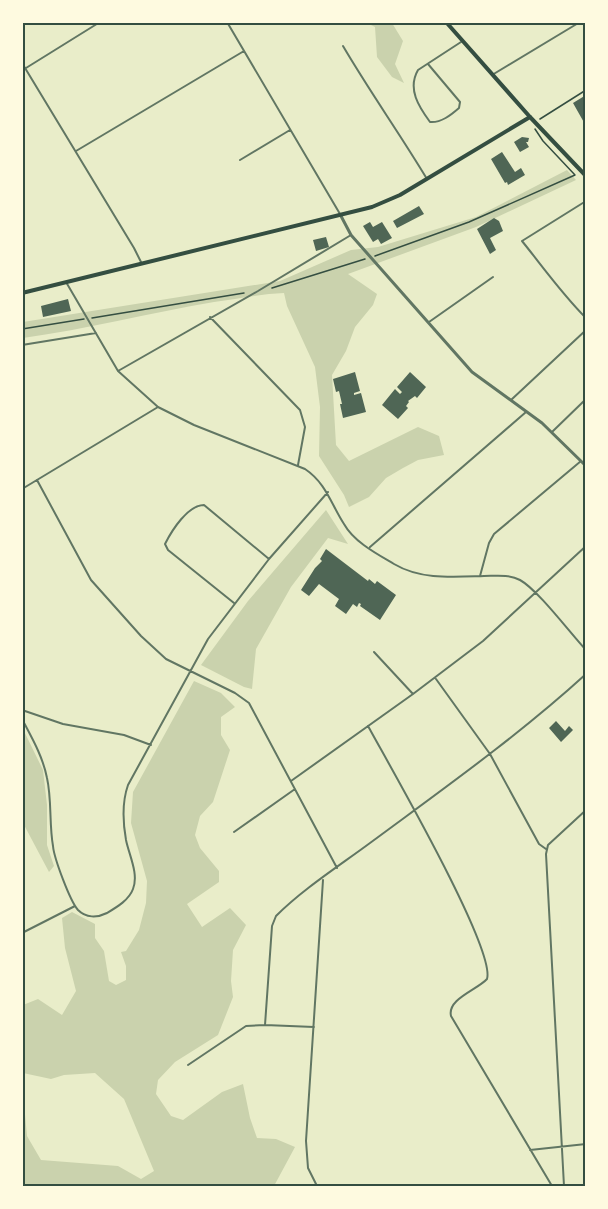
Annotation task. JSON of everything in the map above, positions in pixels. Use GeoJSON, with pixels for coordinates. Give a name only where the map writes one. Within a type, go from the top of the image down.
{"type":"FeatureCollection","features":[{"type":"Feature","properties":{"kind":"main road"},"geometry":{"type":"LineString","coordinates":[[446,22],[461,42],[585,176]]}},
{"type":"Feature","properties":{"kind":"main road"},"geometry":{"type":"LineString","coordinates":[[22,292],[372,207],[427,179],[530,117]]}},
{"type":"Feature","properties":{"kind":"street"},"geometry":{"type":"LineString","coordinates":[[26,68],[100,22]]}},
{"type":"Feature","properties":{"kind":"street"},"geometry":{"type":"LineString","coordinates":[[227,22],[351,235],[472,372],[552,432],[585,466]]}},
{"type":"Feature","properties":{"kind":"street"},"geometry":{"type":"LineString","coordinates":[[491,75],[580,22]]}},
{"type":"Feature","properties":{"kind":"street"},"geometry":{"type":"LineString","coordinates":[[428,64],[460,102],[459,108],[436,123],[430,122],[419,106],[413,83],[418,70],[461,42]]}},
{"type":"Feature","properties":{"kind":"street"},"geometry":{"type":"LineString","coordinates":[[344,46],[371,93],[395,126],[427,179]]}},
{"type":"Feature","properties":{"kind":"street"},"geometry":{"type":"LineString","coordinates":[[76,151],[244,51]]}},
{"type":"Feature","properties":{"kind":"street"},"geometry":{"type":"LineString","coordinates":[[22,63],[142,264]]}},
{"type":"Feature","properties":{"kind":"street"},"geometry":{"type":"LineString","coordinates":[[240,160],[290,130]]}},
{"type":"Feature","properties":{"kind":"street"},"geometry":{"type":"LineString","coordinates":[[585,201],[522,241],[562,293],[585,318]]}},
{"type":"Feature","properties":{"kind":"street"},"geometry":{"type":"LineString","coordinates":[[118,371],[351,235]]}},
{"type":"Feature","properties":{"kind":"street"},"geometry":{"type":"LineString","coordinates":[[428,323],[493,277]]}},
{"type":"Feature","properties":{"kind":"street"},"geometry":{"type":"LineString","coordinates":[[66,282],[118,371],[158,407],[194,425],[298,465],[314,475],[328,492],[349,531],[369,548],[406,570],[426,576],[514,577],[535,593],[585,650]]}},
{"type":"Feature","properties":{"kind":"street"},"geometry":{"type":"LineString","coordinates":[[210,317],[300,410],[305,427],[298,465]]}},
{"type":"Feature","properties":{"kind":"street"},"geometry":{"type":"LineString","coordinates":[[510,401],[585,330]]}},
{"type":"Feature","properties":{"kind":"street"},"geometry":{"type":"LineString","coordinates":[[22,345],[96,333]]}},
{"type":"Feature","properties":{"kind":"street"},"geometry":{"type":"LineString","coordinates":[[552,432],[585,399]]}},
{"type":"Feature","properties":{"kind":"street"},"geometry":{"type":"LineString","coordinates":[[22,489],[158,407]]}},
{"type":"Feature","properties":{"kind":"street"},"geometry":{"type":"LineString","coordinates":[[369,548],[526,412]]}},
{"type":"Feature","properties":{"kind":"street"},"geometry":{"type":"LineString","coordinates":[[480,576],[489,543],[494,534],[581,461]]}},
{"type":"Feature","properties":{"kind":"street"},"geometry":{"type":"LineString","coordinates":[[37,480],[84,569],[96,587],[158,654],[235,693],[249,703],[337,868]]}},
{"type":"Feature","properties":{"kind":"street"},"geometry":{"type":"LineString","coordinates":[[22,719],[45,768],[50,791],[51,837],[55,857],[75,906],[88,916],[96,917],[116,908],[132,891],[135,875],[126,839],[125,799],[128,785],[152,745],[207,639],[269,559],[328,492]]}},
{"type":"Feature","properties":{"kind":"street"},"geometry":{"type":"LineString","coordinates":[[234,603],[168,550],[165,543],[176,527],[193,507],[204,505],[269,559]]}},
{"type":"Feature","properties":{"kind":"street"},"geometry":{"type":"LineString","coordinates":[[291,781],[483,641],[585,546]]}},
{"type":"Feature","properties":{"kind":"street"},"geometry":{"type":"LineString","coordinates":[[374,652],[412,694]]}},
{"type":"Feature","properties":{"kind":"street"},"geometry":{"type":"LineString","coordinates":[[265,1025],[273,920],[280,912],[536,719],[585,674]]}},
{"type":"Feature","properties":{"kind":"street"},"geometry":{"type":"LineString","coordinates":[[435,678],[490,754],[538,844],[546,849]]}},
{"type":"Feature","properties":{"kind":"street"},"geometry":{"type":"LineString","coordinates":[[22,710],[63,724],[124,735],[152,745]]}},
{"type":"Feature","properties":{"kind":"street"},"geometry":{"type":"LineString","coordinates":[[368,726],[465,908],[488,972],[485,981],[453,1005],[450,1014],[552,1186]]}},
{"type":"Feature","properties":{"kind":"street"},"geometry":{"type":"LineString","coordinates":[[234,832],[295,789]]}},
{"type":"Feature","properties":{"kind":"street"},"geometry":{"type":"LineString","coordinates":[[564,1186],[546,849],[585,810]]}},
{"type":"Feature","properties":{"kind":"street"},"geometry":{"type":"LineString","coordinates":[[316,1186],[308,1168],[306,1148],[323,878]]}},
{"type":"Feature","properties":{"kind":"street"},"geometry":{"type":"LineString","coordinates":[[22,933],[75,906]]}},
{"type":"Feature","properties":{"kind":"street"},"geometry":{"type":"LineString","coordinates":[[188,1065],[243,1028],[265,1025],[314,1027]]}},
{"type":"Feature","properties":{"kind":"street"},"geometry":{"type":"LineString","coordinates":[[530,1150],[585,1144]]}},
{"type":"Feature","properties":{"kind":"path"},"geometry":{"type":"LineString","coordinates":[[376,255],[485,216],[575,175],[535,130],[540,118],[585,90]]}},
{"type":"Feature","properties":{"kind":"path"},"geometry":{"type":"LineString","coordinates":[[271,288],[366,259]]}},
{"type":"Feature","properties":{"kind":"path"},"geometry":{"type":"LineString","coordinates":[[90,318],[245,293]]}},
{"type":"Feature","properties":{"kind":"path"},"geometry":{"type":"LineString","coordinates":[[22,329],[84,319]]}},
{"type":"Feature","properties":{"kind":"green space"},"geometry":{"type":"Polygon","coordinates":[[[367,23],[392,23],[403,41],[395,64],[404,83],[392,77],[377,57],[375,27],[367,23]]]}},
{"type":"Feature","properties":{"kind":"green space"},"geometry":{"type":"Polygon","coordinates":[[[567,170],[576,180],[476,227],[348,274],[377,294],[373,305],[355,327],[346,351],[332,375],[336,445],[349,461],[418,427],[439,436],[444,455],[418,460],[403,468],[386,478],[369,497],[349,507],[319,456],[320,407],[315,367],[287,306],[284,293],[214,302],[23,338],[23,322],[280,281],[351,250],[378,247],[476,217],[567,170]]]}},
{"type":"Feature","properties":{"kind":"green space"},"geometry":{"type":"Polygon","coordinates":[[[326,510],[348,544],[328,538],[291,587],[256,649],[252,689],[201,665],[248,601],[326,510]]]}},
{"type":"Feature","properties":{"kind":"green space"},"geometry":{"type":"Polygon","coordinates":[[[194,681],[221,693],[235,707],[221,717],[221,735],[230,750],[213,802],[200,816],[195,835],[200,848],[219,871],[219,882],[187,904],[202,927],[230,908],[246,925],[233,950],[231,981],[233,997],[218,1035],[175,1062],[158,1080],[156,1094],[171,1116],[183,1120],[222,1092],[243,1084],[257,1138],[276,1139],[295,1147],[274,1186],[23,1186],[23,1093],[27,1136],[41,1160],[118,1166],[141,1179],[154,1171],[124,1099],[95,1073],[64,1075],[51,1079],[23,1073],[23,1005],[38,999],[62,1015],[76,991],[65,948],[62,918],[72,912],[95,924],[95,938],[104,951],[109,981],[116,985],[126,980],[126,966],[121,952],[126,951],[139,930],[146,903],[147,881],[131,823],[133,792],[194,681]]]}},
{"type":"Feature","properties":{"kind":"green space"},"geometry":{"type":"Polygon","coordinates":[[[22,727],[43,770],[47,805],[47,845],[54,866],[49,872],[23,823],[22,727]]]}},
{"type":"Feature","properties":{"kind":"building"},"geometry":{"type":"Polygon","coordinates":[[[586,95],[586,126],[573,103],[586,95]]]}},
{"type":"Feature","properties":{"kind":"building"},"geometry":{"type":"Polygon","coordinates":[[[522,137],[529,138],[526,142],[529,147],[520,152],[514,142],[522,137]]]}},
{"type":"Feature","properties":{"kind":"building"},"geometry":{"type":"Polygon","coordinates":[[[502,152],[515,172],[521,168],[525,175],[508,185],[491,159],[502,152]]]}},
{"type":"Feature","properties":{"kind":"building"},"geometry":{"type":"Polygon","coordinates":[[[419,206],[424,214],[397,228],[393,221],[419,206]]]}},
{"type":"Feature","properties":{"kind":"building"},"geometry":{"type":"Polygon","coordinates":[[[494,218],[499,221],[503,231],[490,238],[496,250],[490,254],[477,229],[494,218]]]}},
{"type":"Feature","properties":{"kind":"building"},"geometry":{"type":"Polygon","coordinates":[[[370,222],[373,227],[382,222],[392,238],[381,244],[378,239],[373,242],[363,226],[370,222]]]}},
{"type":"Feature","properties":{"kind":"building"},"geometry":{"type":"Polygon","coordinates":[[[326,237],[329,247],[316,251],[313,240],[326,237]]]}},
{"type":"Feature","properties":{"kind":"building"},"geometry":{"type":"Polygon","coordinates":[[[68,299],[71,311],[43,317],[41,306],[68,299]]]}},
{"type":"Feature","properties":{"kind":"building"},"geometry":{"type":"Polygon","coordinates":[[[355,372],[360,391],[354,395],[361,393],[366,412],[343,418],[339,391],[336,392],[333,379],[355,372]]]}},
{"type":"Feature","properties":{"kind":"building"},"geometry":{"type":"Polygon","coordinates":[[[410,372],[426,387],[417,398],[415,396],[408,401],[406,406],[408,408],[398,419],[382,405],[395,389],[400,394],[402,392],[397,387],[410,372]]]}},
{"type":"Feature","properties":{"kind":"building"},"geometry":{"type":"Polygon","coordinates":[[[326,549],[368,581],[369,579],[375,584],[377,581],[396,595],[380,620],[359,603],[357,607],[353,604],[346,614],[335,606],[339,599],[319,584],[309,596],[301,590],[322,561],[320,559],[326,549]]]}},
{"type":"Feature","properties":{"kind":"building"},"geometry":{"type":"Polygon","coordinates":[[[556,721],[565,731],[569,726],[573,730],[561,742],[549,728],[556,721]]]}}]}
